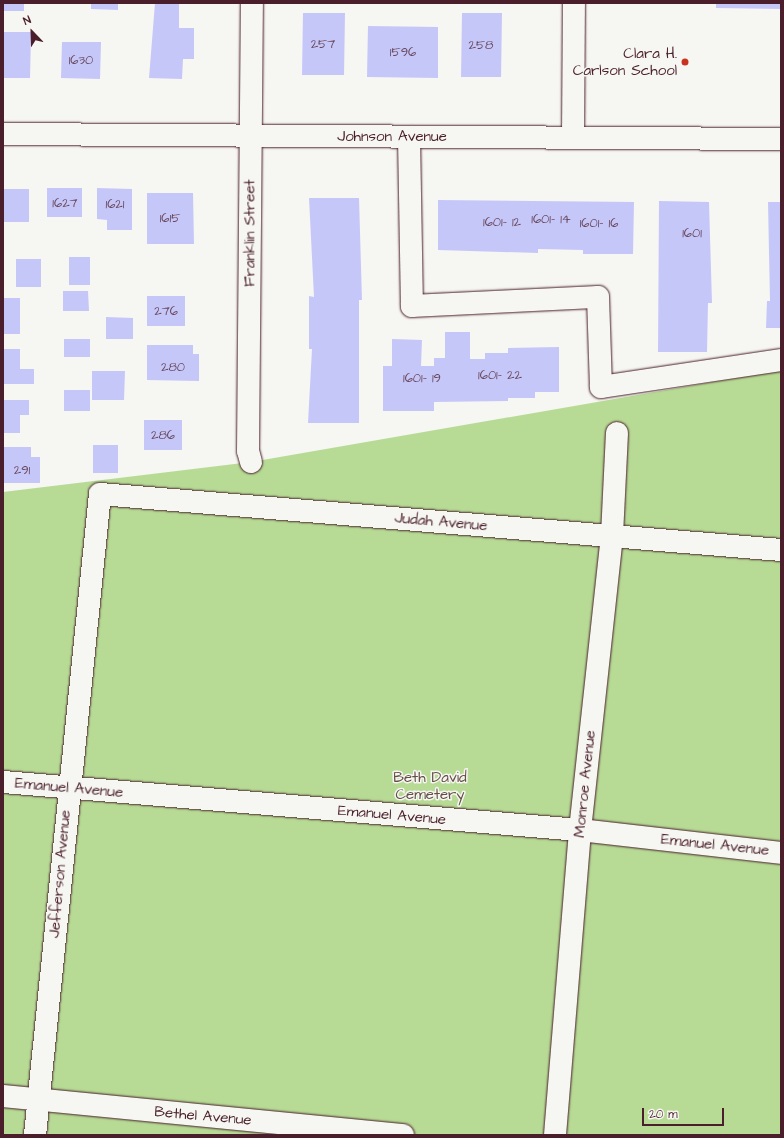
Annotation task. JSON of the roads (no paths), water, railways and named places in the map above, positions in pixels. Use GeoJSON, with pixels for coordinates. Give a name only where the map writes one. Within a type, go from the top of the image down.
{"type":"FeatureCollection","features":[{"type":"Feature","properties":{"kind":"street","name":"Franklin Street"},"geometry":{"type":"LineString","coordinates":[[251,462],[248,451],[252,3]]}},
{"type":"Feature","properties":{"kind":"street"},"geometry":{"type":"LineString","coordinates":[[573,138],[574,3]]}},
{"type":"Feature","properties":{"kind":"street","name":"Johnson Avenue"},"geometry":{"type":"LineString","coordinates":[[3,134],[781,139]]}},
{"type":"Feature","properties":{"kind":"street"},"geometry":{"type":"LineString","coordinates":[[409,137],[412,306],[598,297],[601,387],[781,360]]}},
{"type":"Feature","properties":{"kind":"street","name":"Monroe Avenue"},"geometry":{"type":"LineString","coordinates":[[555,1135],[580,830],[612,535],[616,433]]}},
{"type":"Feature","properties":{"kind":"street","name":"Judah Avenue"},"geometry":{"type":"LineString","coordinates":[[100,494],[781,550]]}},
{"type":"Feature","properties":{"kind":"street","name":"Jefferson Avenue"},"geometry":{"type":"LineString","coordinates":[[35,1135],[68,788],[100,494]]}},
{"type":"Feature","properties":{"kind":"street","name":"Emanuel Avenue"},"geometry":{"type":"LineString","coordinates":[[3,782],[580,830],[781,853]]}},
{"type":"Feature","properties":{"kind":"street","name":"Bethel Avenue"},"geometry":{"type":"LineString","coordinates":[[3,1096],[403,1135]]}},
{"type":"Feature","properties":{"kind":"place","name":"Clara H. Carlson School"},"geometry":{"type":"Point","coordinates":[685,62]}},
{"type":"Feature","properties":{"kind":"park label","name":"Beth David Cemetery"},"geometry":{"type":"Point","coordinates":[430,786]}}]}
